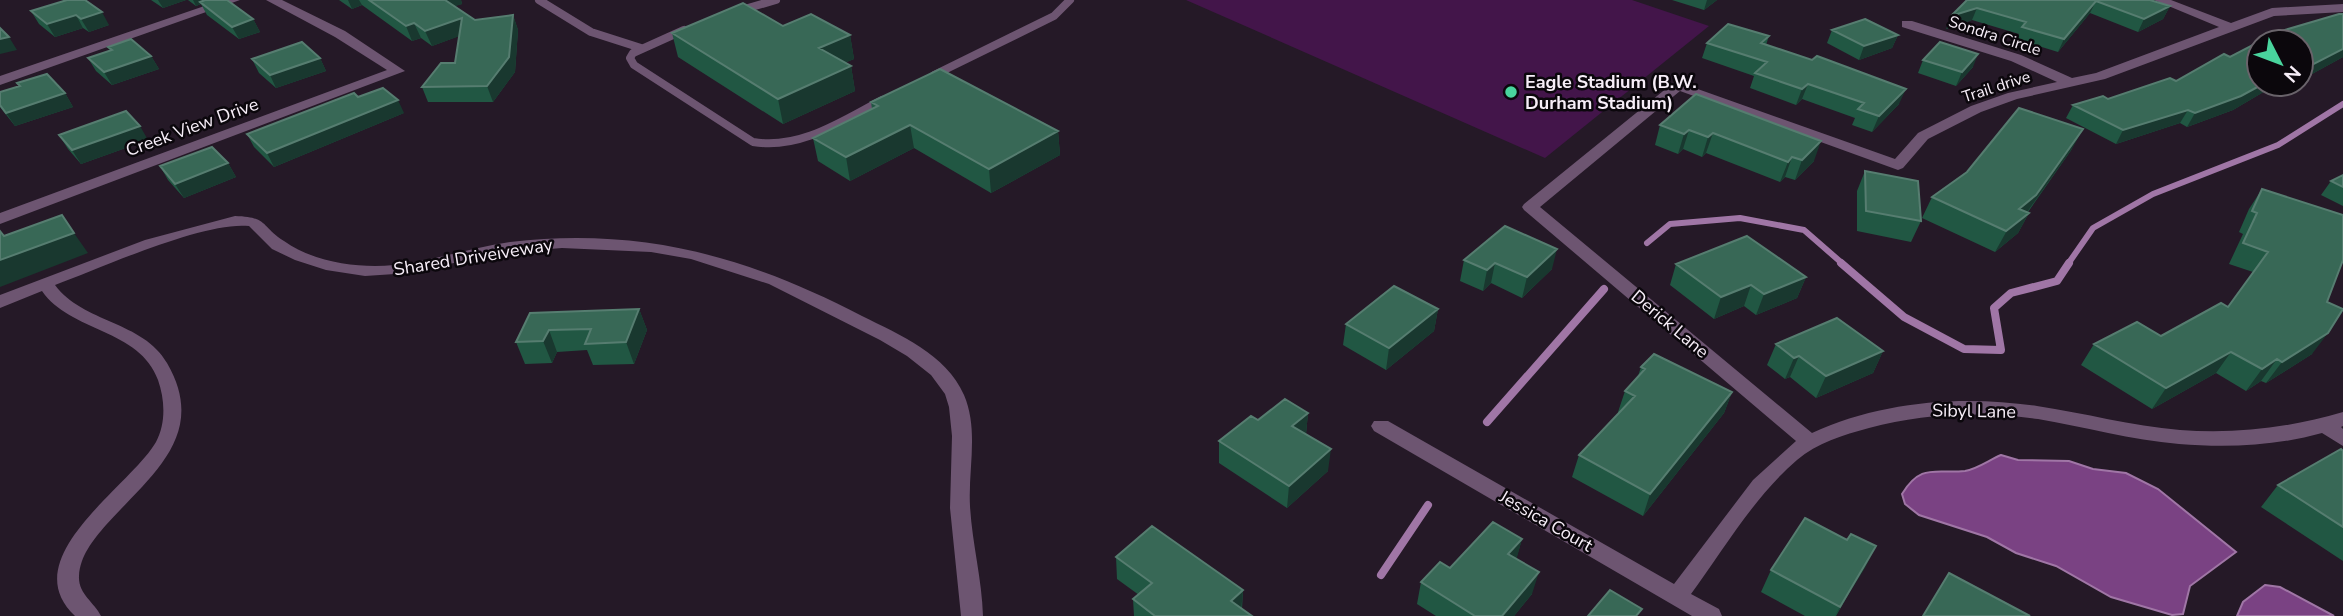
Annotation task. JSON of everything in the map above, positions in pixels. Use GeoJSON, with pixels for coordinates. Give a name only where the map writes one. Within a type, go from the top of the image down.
{"type":"FeatureCollection","features":[{"type":"Feature","properties":{"kind":"street"},"geometry":{"type":"LineString","coordinates":[[0,81],[234,0]]}},
{"type":"Feature","properties":{"kind":"street","name":"Creek View Drive"},"geometry":{"type":"LineString","coordinates":[[0,219],[398,71],[340,34],[272,0]]}},
{"type":"Feature","properties":{"kind":"street"},"geometry":{"type":"LineString","coordinates":[[2160,0],[2230,27]]}},
{"type":"Feature","properties":{"kind":"street","name":"Trail drive"},"geometry":{"type":"LineString","coordinates":[[1530,207],[1678,86],[1898,165],[1923,136],[1976,109],[2013,96],[2100,76],[2272,12],[2343,8]]}},
{"type":"Feature","properties":{"kind":"street","name":"Sondra Circle"},"geometry":{"type":"LineString","coordinates":[[1907,24],[2016,58],[2071,83]]}},
{"type":"Feature","properties":{"kind":"street","name":"Derick Lane"},"geometry":{"type":"LineString","coordinates":[[1530,207],[1809,441]]}},
{"type":"Feature","properties":{"kind":"street","name":"Shared Driveiveway"},"geometry":{"type":"LineString","coordinates":[[0,302],[194,229],[248,220],[257,224],[279,246],[331,265],[355,270],[401,269],[513,247],[585,242],[679,249],[739,266],[829,305],[887,337],[931,365],[954,392],[960,409],[960,507],[972,616]]}},
{"type":"Feature","properties":{"kind":"street"},"geometry":{"type":"LineString","coordinates":[[45,284],[57,299],[147,352],[166,376],[170,395],[173,420],[157,456],[94,524],[71,555],[69,586],[75,601],[90,616]]}},
{"type":"Feature","properties":{"kind":"street","name":"Sibyl Lane"},"geometry":{"type":"LineString","coordinates":[[1677,596],[1762,484],[1789,456],[1809,441],[1869,421],[1934,409],[2009,409],[2181,437],[2213,439],[2275,435],[2334,423]]}},
{"type":"Feature","properties":{"kind":"street"},"geometry":{"type":"LineString","coordinates":[[2334,423],[2343,439]]}},
{"type":"Feature","properties":{"kind":"street","name":"Jessica Court"},"geometry":{"type":"LineString","coordinates":[[1381,426],[1711,616]]}},
{"type":"Feature","properties":{"kind":"lane"},"geometry":{"type":"LineString","coordinates":[[539,0],[591,32],[642,48]]}},
{"type":"Feature","properties":{"kind":"lane"},"geometry":{"type":"LineString","coordinates":[[738,11],[776,0]]}},
{"type":"Feature","properties":{"kind":"lane"},"geometry":{"type":"LineString","coordinates":[[930,77],[1054,16],[1070,0]]}},
{"type":"Feature","properties":{"kind":"lane"},"geometry":{"type":"LineString","coordinates":[[689,29],[642,48],[630,58],[634,65],[753,142],[764,146],[793,143],[893,95]]}},
{"type":"Feature","properties":{"kind":"shaded area","name":"Eagle Stadium (B.W. Durham Stadium)"},"geometry":{"type":"Polygon","coordinates":[[[1186,0],[1632,0],[1709,26],[1545,158],[1186,0]]]}},
{"type":"Feature","properties":{"kind":"shaded area"},"geometry":{"type":"Polygon","coordinates":[[[2001,455],[2018,460],[2069,461],[2093,469],[2126,473],[2158,489],[2236,552],[2190,586],[2183,614],[2172,615],[2111,597],[2056,566],[2016,553],[1987,537],[1919,515],[1905,504],[1902,494],[1909,484],[1922,474],[1965,471],[2001,455]]]}},
{"type":"Feature","properties":{"kind":"shaded area"},"geometry":{"type":"Polygon","coordinates":[[[2265,585],[2280,587],[2334,616],[2237,616],[2243,602],[2265,585]]]}},
{"type":"Feature","properties":{"kind":"building"},"geometry":{"type":"Polygon","coordinates":[[[67,0],[85,0],[102,12],[81,19],[76,15],[47,24],[31,11],[67,0]]]}},
{"type":"Feature","properties":{"kind":"building"},"geometry":{"type":"Polygon","coordinates":[[[227,0],[253,19],[232,27],[200,2],[227,0]]]}},
{"type":"Feature","properties":{"kind":"building"},"geometry":{"type":"Polygon","coordinates":[[[369,0],[445,0],[475,20],[513,15],[509,57],[487,86],[422,87],[441,63],[455,63],[462,18],[425,31],[414,23],[406,26],[369,0]]]}},
{"type":"Feature","properties":{"kind":"building"},"geometry":{"type":"Polygon","coordinates":[[[1967,0],[2150,0],[2170,6],[2144,19],[2096,1],[2064,39],[2022,27],[2026,22],[1977,8],[1951,16],[1967,0]]]}},
{"type":"Feature","properties":{"kind":"building"},"geometry":{"type":"Polygon","coordinates":[[[743,3],[783,26],[811,14],[850,35],[819,48],[851,66],[778,99],[672,33],[743,3]]]}},
{"type":"Feature","properties":{"kind":"building"},"geometry":{"type":"Polygon","coordinates":[[[2343,14],[2343,49],[2315,63],[2315,28],[2292,28],[2343,14]]]}},
{"type":"Feature","properties":{"kind":"building"},"geometry":{"type":"Polygon","coordinates":[[[1865,19],[1898,35],[1864,46],[1832,30],[1865,19]]]}},
{"type":"Feature","properties":{"kind":"building"},"geometry":{"type":"Polygon","coordinates":[[[1728,24],[1769,36],[1761,43],[1812,60],[1817,56],[1906,89],[1879,116],[1858,109],[1864,103],[1808,84],[1802,89],[1755,73],[1767,62],[1707,43],[1728,24]]]}},
{"type":"Feature","properties":{"kind":"building"},"geometry":{"type":"Polygon","coordinates":[[[0,28],[9,37],[0,39],[0,28]]]}},
{"type":"Feature","properties":{"kind":"building"},"geometry":{"type":"Polygon","coordinates":[[[131,39],[151,56],[104,72],[88,58],[112,50],[108,47],[131,39]]]}},
{"type":"Feature","properties":{"kind":"building"},"geometry":{"type":"Polygon","coordinates":[[[302,42],[320,58],[270,75],[252,59],[302,42]]]}},
{"type":"Feature","properties":{"kind":"building"},"geometry":{"type":"Polygon","coordinates":[[[1940,42],[1978,54],[1962,72],[1923,60],[1940,42]]]}},
{"type":"Feature","properties":{"kind":"building"},"geometry":{"type":"Polygon","coordinates":[[[2245,49],[2245,94],[2195,113],[2188,110],[2123,130],[2073,105],[2103,96],[2108,99],[2170,78],[2176,81],[2224,54],[2230,57],[2245,49]]]}},
{"type":"Feature","properties":{"kind":"building"},"geometry":{"type":"Polygon","coordinates":[[[940,69],[1058,131],[989,169],[910,125],[846,157],[813,138],[878,106],[871,102],[940,69]]]}},
{"type":"Feature","properties":{"kind":"building"},"geometry":{"type":"Polygon","coordinates":[[[47,74],[65,93],[6,113],[0,105],[0,92],[20,86],[17,83],[47,74]]]}},
{"type":"Feature","properties":{"kind":"building"},"geometry":{"type":"Polygon","coordinates":[[[383,88],[398,100],[267,153],[247,134],[354,93],[358,97],[383,88]]]}},
{"type":"Feature","properties":{"kind":"building"},"geometry":{"type":"Polygon","coordinates":[[[1696,94],[1821,141],[1802,160],[1792,157],[1788,162],[1713,133],[1708,137],[1689,130],[1684,134],[1660,125],[1696,94]]]}},
{"type":"Feature","properties":{"kind":"building"},"geometry":{"type":"Polygon","coordinates":[[[2019,108],[2083,129],[2036,195],[2019,209],[2029,213],[2006,231],[1932,197],[1967,172],[2019,108]]]}},
{"type":"Feature","properties":{"kind":"building"},"geometry":{"type":"Polygon","coordinates":[[[126,111],[140,126],[72,150],[59,135],[126,111]]]}},
{"type":"Feature","properties":{"kind":"building"},"geometry":{"type":"Polygon","coordinates":[[[212,147],[228,163],[175,184],[160,166],[212,147]]]}},
{"type":"Feature","properties":{"kind":"building"},"geometry":{"type":"Polygon","coordinates":[[[1865,171],[1918,181],[1921,221],[1866,211],[1865,171]]]}},
{"type":"Feature","properties":{"kind":"building"},"geometry":{"type":"Polygon","coordinates":[[[2343,175],[2343,187],[2331,181],[2343,175]]]}},
{"type":"Feature","properties":{"kind":"building"},"geometry":{"type":"Polygon","coordinates":[[[2262,189],[2343,215],[2343,260],[2327,302],[2343,309],[2328,333],[2282,362],[2277,359],[2262,369],[2231,352],[2166,388],[2094,344],[2137,322],[2161,336],[2221,303],[2228,307],[2268,252],[2243,243],[2257,213],[2252,211],[2262,189]]]}},
{"type":"Feature","properties":{"kind":"building"},"geometry":{"type":"Polygon","coordinates":[[[62,215],[74,233],[0,260],[0,231],[4,236],[62,215]]]}},
{"type":"Feature","properties":{"kind":"building"},"geometry":{"type":"Polygon","coordinates":[[[1505,226],[1557,249],[1527,277],[1495,263],[1487,270],[1464,260],[1505,226]]]}},
{"type":"Feature","properties":{"kind":"building"},"geometry":{"type":"Polygon","coordinates":[[[1747,236],[1806,277],[1764,294],[1751,285],[1721,297],[1676,264],[1747,236]]]}},
{"type":"Feature","properties":{"kind":"building"},"geometry":{"type":"Polygon","coordinates":[[[1394,286],[1438,309],[1389,348],[1346,324],[1394,286]]]}},
{"type":"Feature","properties":{"kind":"building"},"geometry":{"type":"Polygon","coordinates":[[[639,309],[626,342],[585,344],[591,329],[549,330],[543,341],[516,342],[530,313],[639,309]]]}},
{"type":"Feature","properties":{"kind":"building"},"geometry":{"type":"Polygon","coordinates":[[[1837,318],[1883,351],[1826,376],[1799,356],[1794,358],[1776,344],[1837,318]]]}},
{"type":"Feature","properties":{"kind":"building"},"geometry":{"type":"Polygon","coordinates":[[[1654,354],[1732,392],[1650,494],[1579,455],[1635,396],[1625,391],[1645,369],[1641,367],[1654,354]]]}},
{"type":"Feature","properties":{"kind":"building"},"geometry":{"type":"Polygon","coordinates":[[[1285,399],[1308,413],[1292,426],[1331,449],[1289,486],[1219,441],[1251,416],[1258,420],[1285,399]]]}},
{"type":"Feature","properties":{"kind":"building"},"geometry":{"type":"Polygon","coordinates":[[[2341,449],[2343,451],[2343,527],[2278,485],[2341,449]]]}},
{"type":"Feature","properties":{"kind":"building"},"geometry":{"type":"Polygon","coordinates":[[[1805,518],[1847,540],[1851,534],[1876,546],[1840,607],[1771,570],[1805,518]]]}},
{"type":"Feature","properties":{"kind":"building"},"geometry":{"type":"Polygon","coordinates":[[[1493,522],[1522,539],[1508,554],[1539,572],[1502,616],[1475,616],[1421,582],[1440,562],[1450,568],[1493,522]]]}},
{"type":"Feature","properties":{"kind":"building"},"geometry":{"type":"Polygon","coordinates":[[[1152,526],[1243,590],[1231,601],[1252,616],[1155,616],[1133,599],[1152,583],[1116,557],[1152,526]]]}},
{"type":"Feature","properties":{"kind":"building"},"geometry":{"type":"Polygon","coordinates":[[[1949,573],[2030,616],[1923,616],[1949,573]]]}},
{"type":"Feature","properties":{"kind":"building"},"geometry":{"type":"Polygon","coordinates":[[[1610,590],[1642,609],[1636,616],[1588,616],[1610,590]]]}},
{"type":"Feature","properties":{"kind":"waterway"},"geometry":{"type":"LineString","coordinates":[[2068,264],[2093,228],[2153,194],[2278,145],[2343,104]]}},
{"type":"Feature","properties":{"kind":"waterway"},"geometry":{"type":"LineString","coordinates":[[1647,243],[1670,224],[1740,218],[1804,230],[1843,264]]}},
{"type":"Feature","properties":{"kind":"waterway"},"geometry":{"type":"LineString","coordinates":[[1841,263],[1904,317],[1964,349],[2001,350],[1994,308],[2011,293],[2057,281],[2069,263]]}},
{"type":"Feature","properties":{"kind":"waterway"},"geometry":{"type":"LineString","coordinates":[[1487,422],[1604,289]]}},
{"type":"Feature","properties":{"kind":"waterway"},"geometry":{"type":"LineString","coordinates":[[1381,575],[1428,505]]}},
{"type":"Feature","properties":{"kind":"place","name":"Eagle Stadium (B.W. Durham Stadium)"},"geometry":{"type":"Point","coordinates":[1511,92]}}]}
